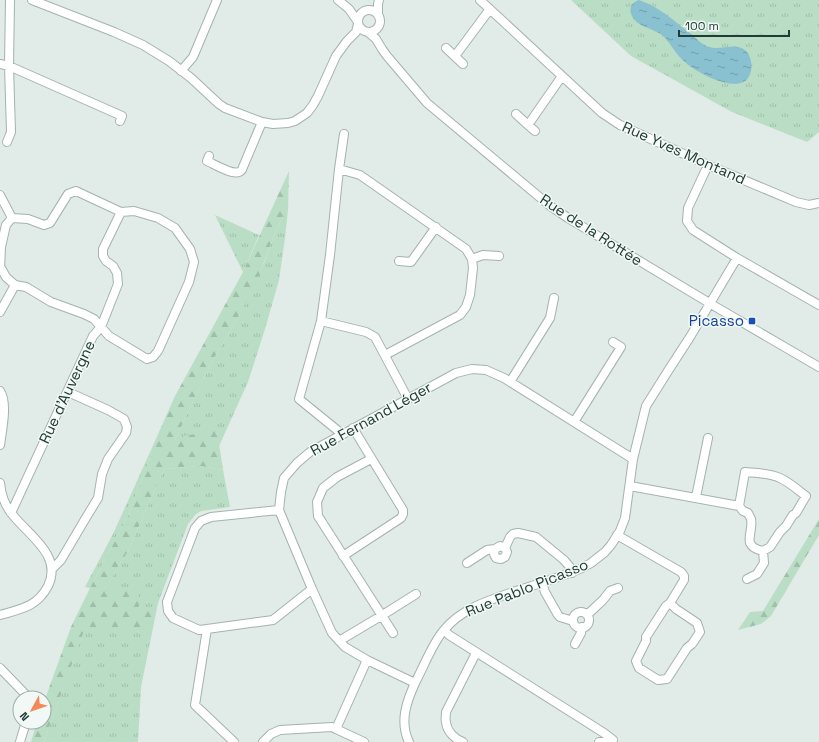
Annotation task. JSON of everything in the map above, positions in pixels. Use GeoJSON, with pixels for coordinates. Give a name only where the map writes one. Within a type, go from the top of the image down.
{"type":"FeatureCollection","features":[{"type":"Feature","properties":{"kind":"street"},"geometry":{"type":"LineString","coordinates":[[7,142],[11,132],[9,66],[10,0]]}},
{"type":"Feature","properties":{"kind":"street"},"geometry":{"type":"LineString","coordinates":[[32,0],[127,37],[143,45],[169,61],[225,108],[262,122],[273,124],[288,123],[300,118],[307,112],[318,96],[336,56],[347,41],[361,28]]}},
{"type":"Feature","properties":{"kind":"street"},"geometry":{"type":"LineString","coordinates":[[181,71],[194,57],[217,0]]}},
{"type":"Feature","properties":{"kind":"street","name":"Rue de la Rottée"},"geometry":{"type":"LineString","coordinates":[[338,0],[349,9],[361,28],[376,39],[387,56],[427,103],[549,205],[709,303],[819,367]]}},
{"type":"Feature","properties":{"kind":"street","name":"Rue Yves Montand"},"geometry":{"type":"LineString","coordinates":[[480,0],[602,113],[620,125],[708,165],[796,202],[809,205],[819,203]]}},
{"type":"Feature","properties":{"kind":"street"},"geometry":{"type":"LineString","coordinates":[[361,28],[359,16],[378,2]]}},
{"type":"Feature","properties":{"kind":"street"},"geometry":{"type":"LineString","coordinates":[[376,39],[377,28],[380,22],[378,15],[378,2]]}},
{"type":"Feature","properties":{"kind":"street","name":"Rue de la Rottée"},"geometry":{"type":"LineString","coordinates":[[349,9],[366,11]]}},
{"type":"Feature","properties":{"kind":"street"},"geometry":{"type":"LineString","coordinates":[[455,56],[490,9]]}},
{"type":"Feature","properties":{"kind":"street"},"geometry":{"type":"LineString","coordinates":[[366,11],[372,10],[378,15]]}},
{"type":"Feature","properties":{"kind":"street"},"geometry":{"type":"LineString","coordinates":[[361,28],[371,32],[377,28]]}},
{"type":"Feature","properties":{"kind":"street"},"geometry":{"type":"LineString","coordinates":[[446,48],[463,64]]}},
{"type":"Feature","properties":{"kind":"street"},"geometry":{"type":"LineString","coordinates":[[0,64],[9,66],[122,116],[120,121]]}},
{"type":"Feature","properties":{"kind":"street"},"geometry":{"type":"LineString","coordinates":[[528,125],[562,76]]}},
{"type":"Feature","properties":{"kind":"street"},"geometry":{"type":"LineString","coordinates":[[516,114],[535,131]]}},
{"type":"Feature","properties":{"kind":"street"},"geometry":{"type":"LineString","coordinates":[[210,156],[207,161],[231,172],[238,172],[243,167],[262,122]]}},
{"type":"Feature","properties":{"kind":"street"},"geometry":{"type":"LineString","coordinates":[[342,434],[299,399],[321,322],[344,134]]}},
{"type":"Feature","properties":{"kind":"street"},"geometry":{"type":"LineString","coordinates":[[708,165],[688,208],[687,221],[693,230],[737,258],[819,305]]}},
{"type":"Feature","properties":{"kind":"street"},"geometry":{"type":"LineString","coordinates":[[339,169],[360,175],[466,248],[472,259],[473,268],[470,295],[466,307],[460,314],[385,355]]}},
{"type":"Feature","properties":{"kind":"street","name":"Rue d'Auvergne"},"geometry":{"type":"LineString","coordinates":[[11,513],[93,336],[101,327],[110,336],[147,359],[153,357],[158,351],[189,282],[194,262],[190,249],[175,228],[158,218],[134,211],[121,212],[76,191],[68,194],[50,223],[44,225],[28,219],[12,218]]}},
{"type":"Feature","properties":{"kind":"street"},"geometry":{"type":"LineString","coordinates":[[0,195],[12,218],[6,225],[1,247],[0,268],[6,277],[15,285],[26,287],[51,302],[94,319],[101,327],[118,284],[117,273],[113,266],[106,261],[103,256],[103,249],[121,212]]}},
{"type":"Feature","properties":{"kind":"street"},"geometry":{"type":"LineString","coordinates":[[399,261],[411,262],[436,227]]}},
{"type":"Feature","properties":{"kind":"street"},"geometry":{"type":"LineString","coordinates":[[472,259],[483,255],[500,256]]}},
{"type":"Feature","properties":{"kind":"street","name":"Rue Pablo Picasso"},"geometry":{"type":"LineString","coordinates":[[409,742],[405,722],[406,705],[434,644],[444,630],[454,620],[474,607],[486,602],[572,573],[591,563],[611,545],[625,518],[633,459],[646,406],[690,337],[737,258]]}},
{"type":"Feature","properties":{"kind":"street"},"geometry":{"type":"LineString","coordinates":[[0,312],[15,285]]}},
{"type":"Feature","properties":{"kind":"street"},"geometry":{"type":"LineString","coordinates":[[510,382],[550,318],[554,298]]}},
{"type":"Feature","properties":{"kind":"street"},"geometry":{"type":"LineString","coordinates":[[321,322],[366,332],[375,337],[408,399]]}},
{"type":"Feature","properties":{"kind":"street"},"geometry":{"type":"LineString","coordinates":[[574,422],[621,347],[613,342]]}},
{"type":"Feature","properties":{"kind":"street","name":"Rue Fernand Léger"},"geometry":{"type":"LineString","coordinates":[[415,683],[345,647],[332,633],[279,510],[280,492],[284,478],[297,463],[310,452],[353,428],[456,373],[472,369],[486,370],[504,378],[633,459]]}},
{"type":"Feature","properties":{"kind":"street"},"geometry":{"type":"LineString","coordinates":[[0,391],[4,400],[0,445]]}},
{"type":"Feature","properties":{"kind":"street"},"geometry":{"type":"LineString","coordinates":[[52,569],[61,560],[98,498],[102,474],[108,459],[126,433],[127,427],[124,419],[68,392]]}},
{"type":"Feature","properties":{"kind":"street"},"geometry":{"type":"LineString","coordinates":[[343,556],[401,518],[403,514],[403,510],[353,428]]}},
{"type":"Feature","properties":{"kind":"street"},"geometry":{"type":"LineString","coordinates":[[696,497],[708,438]]}},
{"type":"Feature","properties":{"kind":"street"},"geometry":{"type":"LineString","coordinates":[[371,459],[337,477],[323,488],[317,502],[318,516],[393,634]]}},
{"type":"Feature","properties":{"kind":"street"},"geometry":{"type":"LineString","coordinates":[[630,486],[739,506],[743,511],[748,513],[751,520],[749,540],[751,546],[756,550],[763,551],[770,547],[796,513],[806,496],[779,477],[762,473],[745,472],[739,506]]}},
{"type":"Feature","properties":{"kind":"street"},"geometry":{"type":"LineString","coordinates":[[0,483],[2,501],[47,553],[52,569],[46,590],[33,604],[25,608],[0,615]]}},
{"type":"Feature","properties":{"kind":"street"},"geometry":{"type":"LineString","coordinates":[[279,510],[211,517],[201,521],[195,528],[167,602],[168,611],[173,618],[199,630],[272,620],[312,589]]}},
{"type":"Feature","properties":{"kind":"street"},"geometry":{"type":"LineString","coordinates":[[495,549],[494,554],[496,558],[501,559],[505,557],[507,552],[505,548],[510,537],[514,534],[518,533],[536,537],[564,560],[570,567],[572,573]]}},
{"type":"Feature","properties":{"kind":"street"},"geometry":{"type":"LineString","coordinates":[[617,535],[681,572],[684,576],[684,580],[670,603],[666,606],[646,637],[646,641],[636,661],[639,668],[658,680],[667,679],[687,648],[692,644],[700,632],[697,623],[676,609],[670,603]]}},
{"type":"Feature","properties":{"kind":"street"},"geometry":{"type":"LineString","coordinates":[[467,563],[488,550],[495,549],[500,546],[505,548]]}},
{"type":"Feature","properties":{"kind":"street"},"geometry":{"type":"LineString","coordinates":[[747,578],[757,574],[764,563],[763,551]]}},
{"type":"Feature","properties":{"kind":"street"},"geometry":{"type":"LineString","coordinates":[[542,583],[545,592],[560,617],[573,621],[578,627],[582,627],[588,623],[587,615],[583,612],[578,612],[574,616],[573,621]]}},
{"type":"Feature","properties":{"kind":"street"},"geometry":{"type":"LineString","coordinates":[[587,615],[610,591],[618,588]]}},
{"type":"Feature","properties":{"kind":"street"},"geometry":{"type":"LineString","coordinates":[[340,641],[416,594]]}},
{"type":"Feature","properties":{"kind":"street"},"geometry":{"type":"LineString","coordinates":[[575,644],[581,633],[582,627]]}},
{"type":"Feature","properties":{"kind":"street"},"geometry":{"type":"LineString","coordinates":[[208,629],[195,705],[234,742]]}},
{"type":"Feature","properties":{"kind":"street"},"geometry":{"type":"LineString","coordinates":[[444,630],[476,653],[604,732],[613,740],[599,742]]}},
{"type":"Feature","properties":{"kind":"street"},"geometry":{"type":"LineString","coordinates":[[463,742],[451,734],[446,722],[446,712],[476,653]]}},
{"type":"Feature","properties":{"kind":"street"},"geometry":{"type":"LineString","coordinates":[[336,728],[368,660]]}},
{"type":"Feature","properties":{"kind":"street"},"geometry":{"type":"LineString","coordinates":[[0,668],[21,690]]}},
{"type":"Feature","properties":{"kind":"street"},"geometry":{"type":"LineString","coordinates":[[262,742],[271,734],[280,730],[332,727],[364,742]]}},
{"type":"Feature","properties":{"kind":"street"},"geometry":{"type":"LineString","coordinates":[[20,742],[24,730]]}},
{"type":"Feature","properties":{"kind":"green space"},"geometry":{"type":"Polygon","coordinates":[[[571,0],[819,0],[819,132],[807,142],[732,112],[631,56],[571,0]]]}},
{"type":"Feature","properties":{"kind":"green space"},"geometry":{"type":"Polygon","coordinates":[[[289,171],[288,210],[283,216],[275,233],[256,283],[210,365],[175,440],[181,440],[184,436],[217,430],[223,470],[201,466],[164,469],[128,551],[104,590],[138,592],[139,608],[153,608],[153,629],[85,628],[52,720],[52,690],[48,690],[71,627],[129,514],[152,453],[151,450],[175,396],[243,272],[289,171]]]}},
{"type":"Feature","properties":{"kind":"green space"},"geometry":{"type":"Polygon","coordinates":[[[288,210],[279,280],[265,329],[248,382],[219,446],[217,431],[181,440],[175,440],[210,365],[241,312],[264,263],[275,233],[283,216],[288,210]]]}},
{"type":"Feature","properties":{"kind":"green space"},"geometry":{"type":"Polygon","coordinates":[[[215,215],[259,235],[243,272],[215,215]]]}},
{"type":"Feature","properties":{"kind":"green space"},"geometry":{"type":"Polygon","coordinates":[[[151,450],[152,453],[129,514],[90,588],[85,587],[113,534],[151,450]]]}},
{"type":"Feature","properties":{"kind":"green space"},"geometry":{"type":"Polygon","coordinates":[[[201,466],[223,470],[230,507],[201,511],[196,514],[188,524],[158,603],[141,687],[138,742],[44,742],[48,730],[52,730],[52,720],[85,627],[153,608],[139,609],[104,590],[128,551],[164,469],[201,466]]]}},
{"type":"Feature","properties":{"kind":"green space"},"geometry":{"type":"Polygon","coordinates":[[[819,519],[819,535],[771,616],[761,624],[738,630],[750,612],[763,611],[819,519]]]}},
{"type":"Feature","properties":{"kind":"green space"},"geometry":{"type":"Polygon","coordinates":[[[35,730],[48,730],[44,742],[31,742],[35,730]]]}},
{"type":"Feature","properties":{"kind":"water"},"geometry":{"type":"Polygon","coordinates":[[[639,0],[666,14],[706,46],[714,48],[736,47],[745,50],[751,59],[752,67],[748,78],[743,82],[735,84],[726,83],[699,72],[691,67],[680,57],[662,35],[634,20],[630,11],[631,6],[634,2],[639,0]]]}},
{"type":"Feature","properties":{"kind":"place","name":"Picasso"},"geometry":{"type":"Point","coordinates":[752,321]}}]}
